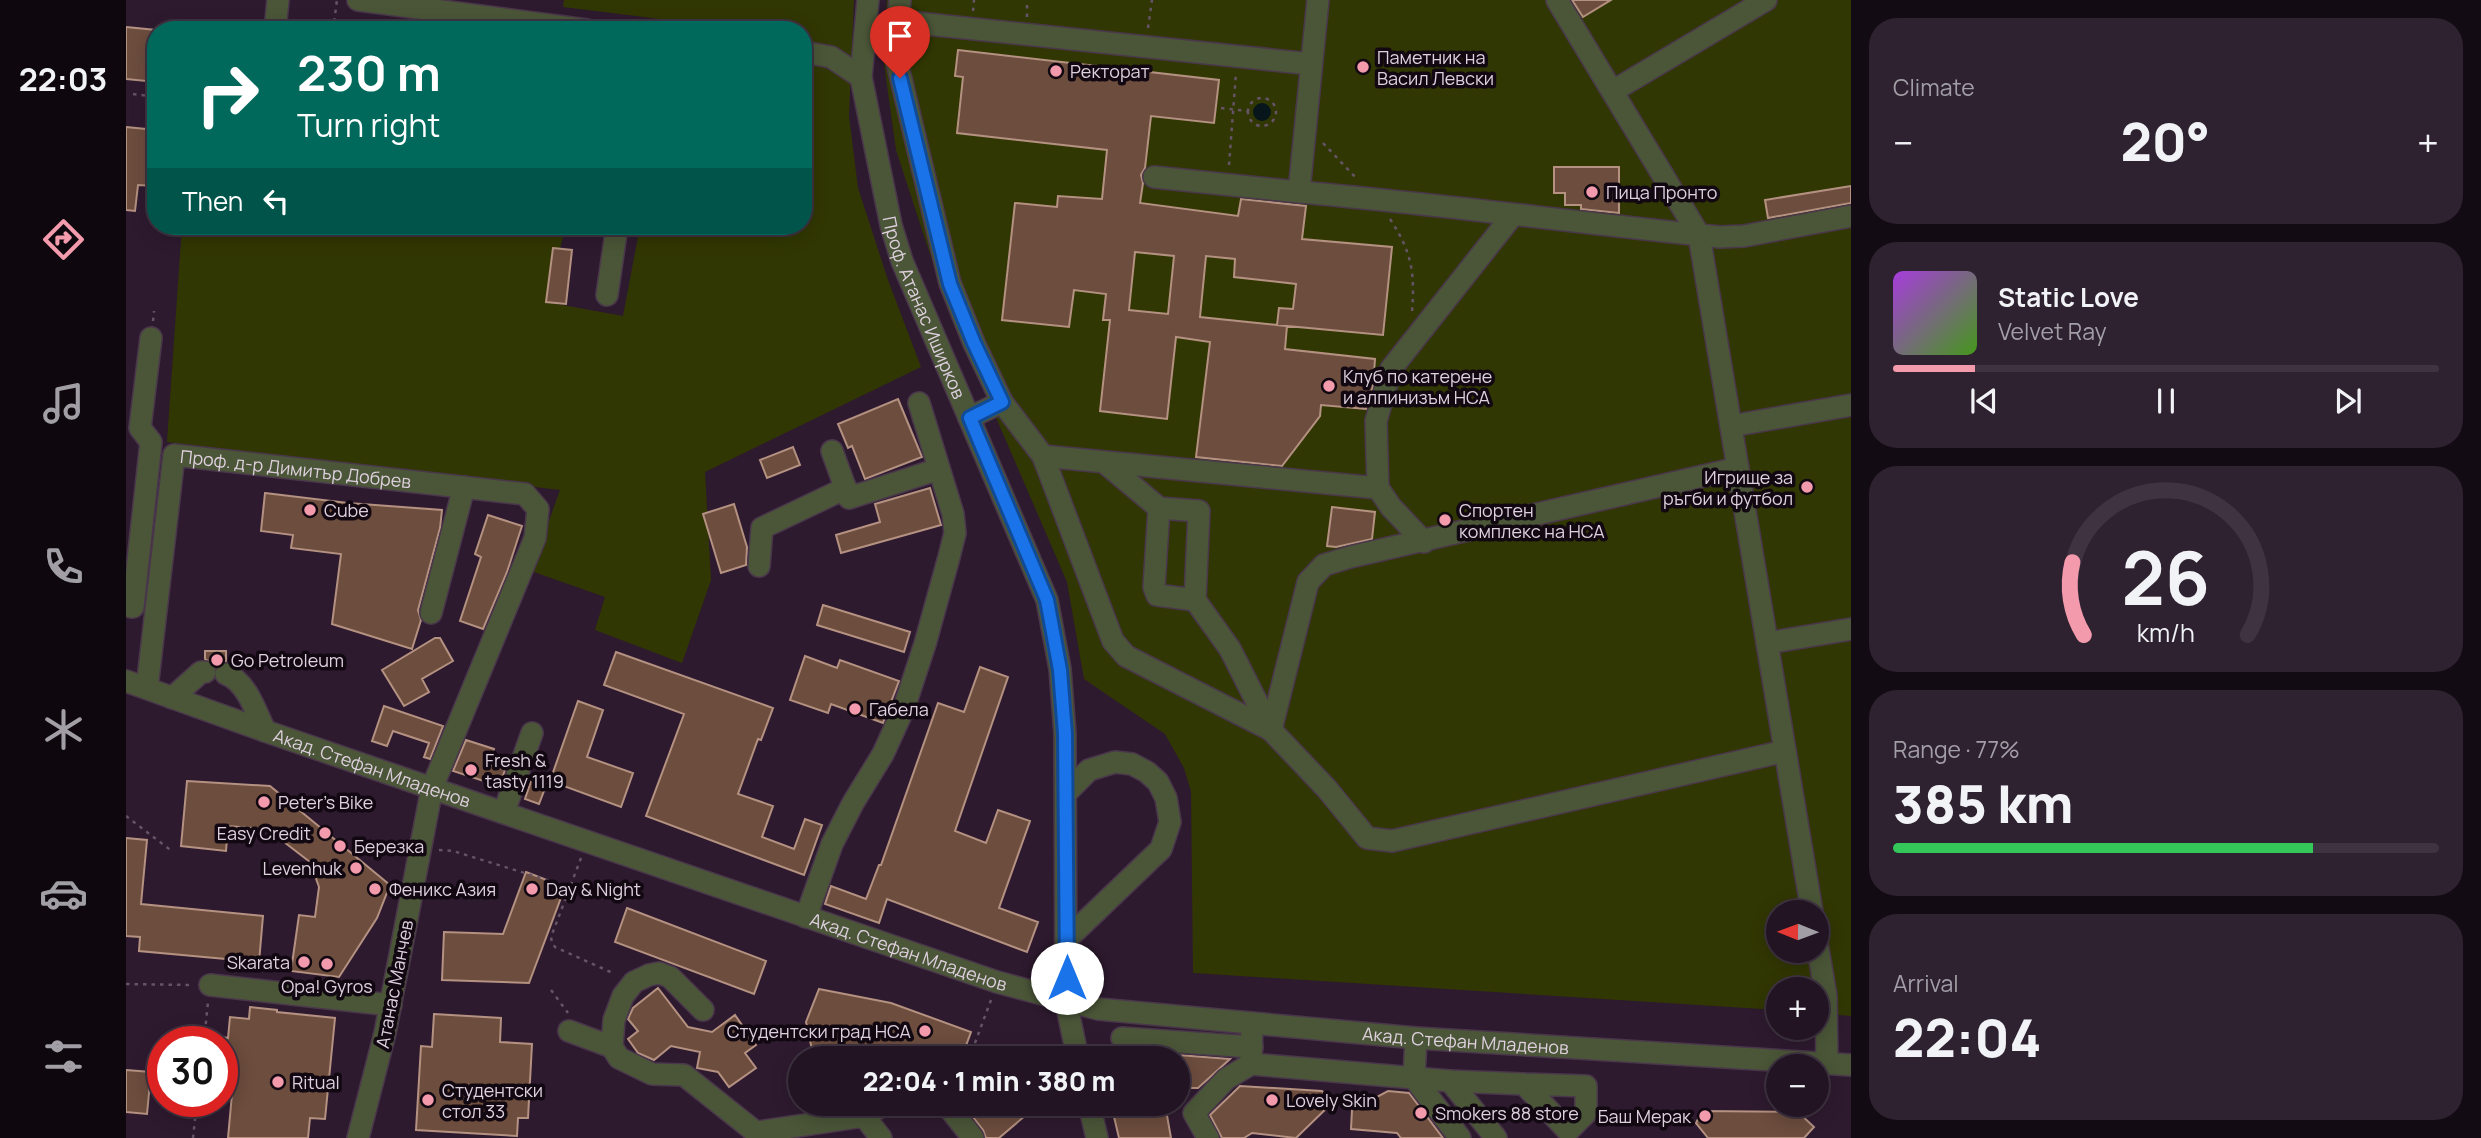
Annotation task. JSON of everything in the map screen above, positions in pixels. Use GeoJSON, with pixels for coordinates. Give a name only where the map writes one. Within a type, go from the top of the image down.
{"type":"FeatureCollection","features":[{"type":"Feature","properties":{"kind":"street"},"geometry":{"type":"LineString","coordinates":[[276,21],[278,0]]}},
{"type":"Feature","properties":{"kind":"street"},"geometry":{"type":"LineString","coordinates":[[358,0],[408,3],[527,21]]}},
{"type":"Feature","properties":{"kind":"street","name":"Проф. Атанас Иширков"},"geometry":{"type":"LineString","coordinates":[[868,0],[862,77],[891,225],[902,261],[1047,600],[1060,670],[1066,793],[1066,1002],[1075,1046]]}},
{"type":"Feature","properties":{"kind":"street"},"geometry":{"type":"LineString","coordinates":[[1299,192],[1318,0]]}},
{"type":"Feature","properties":{"kind":"street"},"geometry":{"type":"LineString","coordinates":[[1557,0],[1699,235],[1810,900]]}},
{"type":"Feature","properties":{"kind":"street"},"geometry":{"type":"LineString","coordinates":[[1613,91],[1766,0]]}},
{"type":"Feature","properties":{"kind":"street"},"geometry":{"type":"LineString","coordinates":[[1271,730],[1126,656],[1113,641],[1043,456],[1002,402],[950,284],[895,54],[899,10],[1146,45],[1311,64]]}},
{"type":"Feature","properties":{"kind":"street"},"geometry":{"type":"LineString","coordinates":[[812,54],[831,57],[862,77]]}},
{"type":"Feature","properties":{"kind":"street"},"geometry":{"type":"LineString","coordinates":[[1154,177],[1699,235],[1744,236],[1851,215]]}},
{"type":"Feature","properties":{"kind":"street"},"geometry":{"type":"LineString","coordinates":[[1424,542],[1391,507],[1378,488],[1376,421],[1391,369],[1512,216]]}},
{"type":"Feature","properties":{"kind":"street"},"geometry":{"type":"LineString","coordinates":[[607,295],[616,235]]}},
{"type":"Feature","properties":{"kind":"street"},"geometry":{"type":"LineString","coordinates":[[126,606],[133,607],[151,442],[140,428],[151,338]]}},
{"type":"Feature","properties":{"kind":"street"},"geometry":{"type":"LineString","coordinates":[[970,418],[1002,402]]}},
{"type":"Feature","properties":{"kind":"street"},"geometry":{"type":"LineString","coordinates":[[806,917],[832,844],[904,708],[925,644],[955,533],[953,514],[919,403]]}},
{"type":"Feature","properties":{"kind":"street"},"geometry":{"type":"LineString","coordinates":[[1731,426],[1851,405]]}},
{"type":"Feature","properties":{"kind":"street"},"geometry":{"type":"LineString","coordinates":[[832,451],[849,498],[939,469]]}},
{"type":"Feature","properties":{"kind":"street","name":"Проф. д-р Димитър Добрев"},"geometry":{"type":"LineString","coordinates":[[147,688],[174,455],[525,494]]}},
{"type":"Feature","properties":{"kind":"street"},"geometry":{"type":"LineString","coordinates":[[1043,456],[1378,488]]}},
{"type":"Feature","properties":{"kind":"street"},"geometry":{"type":"LineString","coordinates":[[1104,462],[1159,508],[1199,511],[1195,600],[1230,649],[1271,730],[1327,789],[1367,838],[1392,841],[1785,751]]}},
{"type":"Feature","properties":{"kind":"street"},"geometry":{"type":"LineString","coordinates":[[1271,730],[1308,582],[1324,565],[1738,468]]}},
{"type":"Feature","properties":{"kind":"street"},"geometry":{"type":"LineString","coordinates":[[431,613],[464,487]]}},
{"type":"Feature","properties":{"kind":"street"},"geometry":{"type":"LineString","coordinates":[[759,566],[762,528],[846,488]]}},
{"type":"Feature","properties":{"kind":"street","name":"Атанас Манчев"},"geometry":{"type":"LineString","coordinates":[[358,1138],[391,1004],[432,788],[535,538],[538,509],[525,494]]}},
{"type":"Feature","properties":{"kind":"street"},"geometry":{"type":"LineString","coordinates":[[1159,508],[1154,587],[1157,595],[1195,600]]}},
{"type":"Feature","properties":{"kind":"street"},"geometry":{"type":"LineString","coordinates":[[1768,643],[1851,629]]}},
{"type":"Feature","properties":{"kind":"street"},"geometry":{"type":"LineString","coordinates":[[172,698],[201,672],[230,674],[244,689],[265,732]]}},
{"type":"Feature","properties":{"kind":"street","name":"Акад. Стефан Младенов"},"geometry":{"type":"LineString","coordinates":[[126,681],[265,732],[806,917],[997,982],[1066,1002],[1098,1009],[1416,1038],[1766,1059]]}},
{"type":"Feature","properties":{"kind":"street"},"geometry":{"type":"LineString","coordinates":[[504,813],[532,733]]}},
{"type":"Feature","properties":{"kind":"street"},"geometry":{"type":"LineString","coordinates":[[1066,793],[1089,770],[1115,762],[1132,764],[1158,782],[1166,798],[1170,822],[1161,849],[1067,939]]}},
{"type":"Feature","properties":{"kind":"street"},"geometry":{"type":"LineString","coordinates":[[1820,963],[1826,996],[1827,1054]]}},
{"type":"Feature","properties":{"kind":"street"},"geometry":{"type":"LineString","coordinates":[[703,1010],[670,977],[659,973],[649,975],[634,982],[623,996],[614,1020],[612,1047],[619,1058],[652,1074],[684,1075],[760,1135],[864,1116],[881,1138]]}},
{"type":"Feature","properties":{"kind":"street"},"geometry":{"type":"LineString","coordinates":[[210,985],[391,1004]]}},
{"type":"Feature","properties":{"kind":"street"},"geometry":{"type":"LineString","coordinates":[[1208,1138],[1194,1113],[1251,1056],[1252,1023]]}},
{"type":"Feature","properties":{"kind":"street"},"geometry":{"type":"LineString","coordinates":[[569,1031],[612,1047]]}},
{"type":"Feature","properties":{"kind":"street"},"geometry":{"type":"LineString","coordinates":[[1122,1038],[1414,1078],[1524,1084]]}},
{"type":"Feature","properties":{"kind":"street"},"geometry":{"type":"LineString","coordinates":[[1416,1038],[1414,1078],[1460,1138]]}},
{"type":"Feature","properties":{"kind":"street","name":"Акад. Стефан Младенов"},"geometry":{"type":"LineString","coordinates":[[1829,1063],[1851,1065]]}},
{"type":"Feature","properties":{"kind":"street"},"geometry":{"type":"LineString","coordinates":[[1450,1081],[1496,1138]]}},
{"type":"Feature","properties":{"kind":"street"},"geometry":{"type":"LineString","coordinates":[[956,1116],[973,1138]]}},
{"type":"Feature","properties":{"kind":"street"},"geometry":{"type":"LineString","coordinates":[[1091,1116],[1097,1138]]}},
{"type":"Feature","properties":{"kind":"path"},"geometry":{"type":"LineString","coordinates":[[334,21],[337,0]]}},
{"type":"Feature","properties":{"kind":"path"},"geometry":{"type":"LineString","coordinates":[[1146,45],[1152,0]]}},
{"type":"Feature","properties":{"kind":"path"},"geometry":{"type":"LineString","coordinates":[[1227,185],[1237,55]]}},
{"type":"Feature","properties":{"kind":"path"},"geometry":{"type":"LineString","coordinates":[[133,94],[147,96]]}},
{"type":"Feature","properties":{"kind":"path"},"geometry":{"type":"LineString","coordinates":[[1264,98],[1275,107],[1276,114],[1268,126],[1260,127],[1253,124],[1247,111],[1256,99],[1264,98]]}},
{"type":"Feature","properties":{"kind":"path"},"geometry":{"type":"LineString","coordinates":[[1221,108],[1247,111]]}},
{"type":"Feature","properties":{"kind":"path"},"geometry":{"type":"LineString","coordinates":[[1306,124],[1376,199],[1407,247],[1414,290],[1412,314]]}},
{"type":"Feature","properties":{"kind":"path"},"geometry":{"type":"LineString","coordinates":[[126,816],[173,852]]}},
{"type":"Feature","properties":{"kind":"path"},"geometry":{"type":"LineString","coordinates":[[587,841],[551,937],[552,943],[555,947],[634,982]]}},
{"type":"Feature","properties":{"kind":"path"},"geometry":{"type":"LineString","coordinates":[[420,849],[453,850],[570,887]]}},
{"type":"Feature","properties":{"kind":"path"},"geometry":{"type":"LineString","coordinates":[[974,1046],[997,982]]}},
{"type":"Feature","properties":{"kind":"path"},"geometry":{"type":"LineString","coordinates":[[126,984],[210,985],[206,1026]]}},
{"type":"Feature","properties":{"kind":"path"},"geometry":{"type":"LineString","coordinates":[[551,990],[568,1013],[569,1031]]}},
{"type":"Feature","properties":{"kind":"path"},"geometry":{"type":"LineString","coordinates":[[194,1138],[196,1117]]}},
{"type":"Feature","properties":{"kind":"green space"},"geometry":{"type":"Polygon","coordinates":[[[564,0],[854,0],[849,116],[858,188],[888,280],[921,367],[705,472],[711,580],[682,663],[595,630],[605,597],[531,571],[560,490],[167,442],[181,235],[564,235],[546,302],[623,316],[638,235],[812,235],[812,21],[676,21],[563,7],[564,0]]]}},
{"type":"Feature","properties":{"kind":"green space","name":"Спортен комплекс на НСА"},"geometry":{"type":"Polygon","coordinates":[[[887,0],[1851,0],[1851,1016],[1829,1014],[1829,977],[1766,977],[1766,1009],[1193,973],[1191,791],[1184,768],[1165,734],[1084,679],[1067,582],[944,297],[896,150],[882,49],[887,0]]]}},
{"type":"Feature","properties":{"kind":"shaded area"},"geometry":{"type":"Polygon","coordinates":[[[1262,103],[1268,106],[1271,112],[1268,118],[1262,121],[1256,118],[1253,112],[1256,106],[1262,103]]]}},
{"type":"Feature","properties":{"kind":"building"},"geometry":{"type":"Polygon","coordinates":[[[1572,0],[1611,0],[1583,17],[1572,0]]]}},
{"type":"Feature","properties":{"kind":"building"},"geometry":{"type":"Polygon","coordinates":[[[126,27],[147,29],[147,81],[126,79],[126,27]]]}},
{"type":"Feature","properties":{"kind":"building"},"geometry":{"type":"Polygon","coordinates":[[[958,50],[1219,80],[1214,123],[1151,116],[1145,168],[1141,175],[1143,183],[1140,203],[1238,216],[1241,199],[1306,206],[1302,239],[1392,247],[1383,335],[1281,325],[1287,326],[1285,349],[1375,359],[1373,386],[1366,409],[1321,405],[1320,416],[1282,466],[1196,457],[1210,342],[1176,337],[1167,419],[1100,411],[1110,320],[1103,320],[1106,294],[1074,290],[1069,327],[1002,320],[1015,203],[1057,207],[1058,196],[1102,199],[1107,150],[957,133],[963,77],[955,76],[958,50]],[[1135,252],[1129,310],[1168,314],[1174,256],[1135,252]],[[1206,256],[1200,317],[1277,325],[1279,308],[1293,309],[1296,284],[1234,277],[1235,259],[1206,256]]]}},
{"type":"Feature","properties":{"kind":"building"},"geometry":{"type":"Polygon","coordinates":[[[126,127],[147,129],[147,186],[138,185],[135,211],[126,210],[126,127]]]}},
{"type":"Feature","properties":{"kind":"building"},"geometry":{"type":"Polygon","coordinates":[[[1554,167],[1619,167],[1619,213],[1581,209],[1581,205],[1565,205],[1565,193],[1554,193],[1554,167]]]}},
{"type":"Feature","properties":{"kind":"building"},"geometry":{"type":"Polygon","coordinates":[[[1851,186],[1851,203],[1768,218],[1765,200],[1851,186]]]}},
{"type":"Feature","properties":{"kind":"building"},"geometry":{"type":"Polygon","coordinates":[[[553,248],[572,250],[566,304],[546,302],[553,248]]]}},
{"type":"Feature","properties":{"kind":"building"},"geometry":{"type":"Polygon","coordinates":[[[898,399],[922,457],[865,479],[852,446],[848,448],[838,424],[898,399]]]}},
{"type":"Feature","properties":{"kind":"building"},"geometry":{"type":"Polygon","coordinates":[[[793,447],[800,465],[767,478],[760,460],[793,447]]]}},
{"type":"Feature","properties":{"kind":"building"},"geometry":{"type":"Polygon","coordinates":[[[930,488],[941,525],[841,553],[836,535],[880,522],[875,504],[930,488]]]}},
{"type":"Feature","properties":{"kind":"building"},"geometry":{"type":"Polygon","coordinates":[[[265,493],[442,510],[440,528],[418,610],[421,620],[412,649],[332,624],[341,554],[291,548],[293,535],[261,531],[265,493]]]}},
{"type":"Feature","properties":{"kind":"building"},"geometry":{"type":"Polygon","coordinates":[[[734,504],[747,547],[746,565],[721,573],[703,514],[734,504]]]}},
{"type":"Feature","properties":{"kind":"building"},"geometry":{"type":"Polygon","coordinates":[[[1332,507],[1375,512],[1372,539],[1336,547],[1327,546],[1332,507]]]}},
{"type":"Feature","properties":{"kind":"building"},"geometry":{"type":"Polygon","coordinates":[[[488,515],[522,526],[507,572],[483,629],[460,621],[481,557],[475,554],[488,515]]]}},
{"type":"Feature","properties":{"kind":"building"},"geometry":{"type":"Polygon","coordinates":[[[823,605],[910,632],[904,652],[817,625],[823,605]]]}},
{"type":"Feature","properties":{"kind":"building"},"geometry":{"type":"Polygon","coordinates":[[[435,638],[440,638],[453,661],[422,679],[429,692],[404,706],[382,670],[435,638]]]}},
{"type":"Feature","properties":{"kind":"building"},"geometry":{"type":"Polygon","coordinates":[[[205,651],[226,651],[226,661],[216,666],[205,659],[205,651]]]}},
{"type":"Feature","properties":{"kind":"building"},"geometry":{"type":"Polygon","coordinates":[[[616,652],[773,708],[761,740],[758,739],[738,794],[773,806],[762,837],[794,849],[805,819],[822,825],[804,875],[646,816],[684,714],[604,685],[616,652]]]}},
{"type":"Feature","properties":{"kind":"building"},"geometry":{"type":"Polygon","coordinates":[[[805,656],[837,668],[840,660],[899,681],[883,723],[831,704],[828,713],[790,700],[805,656]]]}},
{"type":"Feature","properties":{"kind":"building"},"geometry":{"type":"Polygon","coordinates":[[[980,667],[1008,677],[955,831],[986,843],[998,810],[1030,821],[999,908],[1038,922],[1027,952],[887,899],[879,923],[825,904],[831,886],[866,899],[881,865],[938,703],[964,712],[980,667]]]}},
{"type":"Feature","properties":{"kind":"building"},"geometry":{"type":"Polygon","coordinates":[[[578,701],[603,710],[587,757],[633,773],[621,807],[550,781],[578,701]]]}},
{"type":"Feature","properties":{"kind":"building"},"geometry":{"type":"Polygon","coordinates":[[[384,706],[443,726],[430,759],[424,757],[429,743],[393,731],[387,746],[372,741],[384,706]]]}},
{"type":"Feature","properties":{"kind":"building"},"geometry":{"type":"Polygon","coordinates":[[[466,740],[494,749],[489,764],[505,770],[499,786],[453,771],[466,740]]]}},
{"type":"Feature","properties":{"kind":"building"},"geometry":{"type":"Polygon","coordinates":[[[532,778],[547,783],[539,804],[525,799],[532,778]]]}},
{"type":"Feature","properties":{"kind":"building"},"geometry":{"type":"Polygon","coordinates":[[[187,781],[270,786],[390,885],[377,918],[339,977],[291,971],[299,915],[315,917],[319,887],[310,862],[267,829],[228,826],[226,851],[181,846],[187,781]]]}},
{"type":"Feature","properties":{"kind":"building"},"geometry":{"type":"Polygon","coordinates":[[[126,838],[147,840],[141,904],[263,916],[259,962],[139,951],[140,937],[126,936],[126,838]]]}},
{"type":"Feature","properties":{"kind":"building"},"geometry":{"type":"Polygon","coordinates":[[[526,872],[565,887],[529,983],[442,980],[444,932],[503,934],[526,872]]]}},
{"type":"Feature","properties":{"kind":"building"},"geometry":{"type":"Polygon","coordinates":[[[627,908],[766,961],[754,994],[615,942],[627,908]]]}},
{"type":"Feature","properties":{"kind":"building"},"geometry":{"type":"Polygon","coordinates":[[[658,988],[688,1027],[712,1032],[735,1015],[756,1045],[745,1053],[756,1068],[729,1087],[718,1072],[697,1068],[700,1052],[671,1046],[654,1060],[638,1053],[628,1039],[638,1031],[628,1019],[633,1008],[658,988]]]}},
{"type":"Feature","properties":{"kind":"building"},"geometry":{"type":"Polygon","coordinates":[[[819,989],[891,1003],[971,1032],[966,1046],[811,1046],[806,1022],[819,989]]]}},
{"type":"Feature","properties":{"kind":"building","name":"Ritual"},"geometry":{"type":"Polygon","coordinates":[[[250,1007],[335,1018],[325,1119],[310,1118],[308,1138],[228,1138],[230,1117],[238,1117],[238,1026],[229,1026],[230,1017],[249,1019],[250,1007]]]}},
{"type":"Feature","properties":{"kind":"building"},"geometry":{"type":"Polygon","coordinates":[[[434,1014],[501,1018],[500,1042],[532,1044],[528,1118],[518,1118],[517,1136],[416,1130],[421,1046],[432,1047],[434,1014]]]}},
{"type":"Feature","properties":{"kind":"building"},"geometry":{"type":"Polygon","coordinates":[[[1190,1056],[1230,1059],[1198,1088],[1190,1088],[1190,1056]]]}},
{"type":"Feature","properties":{"kind":"building"},"geometry":{"type":"Polygon","coordinates":[[[126,1070],[147,1072],[147,1114],[126,1112],[126,1070]]]}},
{"type":"Feature","properties":{"kind":"building"},"geometry":{"type":"Polygon","coordinates":[[[1240,1086],[1322,1091],[1333,1102],[1296,1138],[1252,1133],[1244,1138],[1222,1138],[1210,1115],[1240,1086]]]}},
{"type":"Feature","properties":{"kind":"building"},"geometry":{"type":"Polygon","coordinates":[[[1388,1091],[1409,1093],[1443,1138],[1401,1138],[1397,1133],[1351,1129],[1352,1110],[1388,1091]]]}},
{"type":"Feature","properties":{"kind":"building"},"geometry":{"type":"Polygon","coordinates":[[[1702,1111],[1766,1112],[1766,1117],[1803,1117],[1814,1127],[1804,1138],[1708,1138],[1696,1123],[1702,1111]]]}},
{"type":"Feature","properties":{"kind":"building"},"geometry":{"type":"Polygon","coordinates":[[[972,1116],[1025,1116],[999,1138],[986,1138],[972,1116]]]}},
{"type":"Feature","properties":{"kind":"building"},"geometry":{"type":"Polygon","coordinates":[[[1114,1116],[1167,1116],[1171,1138],[1119,1138],[1114,1116]]]}},
{"type":"Feature","properties":{"kind":"place","name":"Паметник на Васил Левски"},"geometry":{"type":"Point","coordinates":[1363,67]}},
{"type":"Feature","properties":{"kind":"place","name":"Ректорат"},"geometry":{"type":"Point","coordinates":[1056,71]}},
{"type":"Feature","properties":{"kind":"place","name":"Пица Пронто"},"geometry":{"type":"Point","coordinates":[1592,192]}},
{"type":"Feature","properties":{"kind":"place","name":"Клуб по катерене и алпинизъм НСА"},"geometry":{"type":"Point","coordinates":[1329,386]}},
{"type":"Feature","properties":{"kind":"place","name":"Игрище за ръгби и футбол"},"geometry":{"type":"Point","coordinates":[1807,487]}},
{"type":"Feature","properties":{"kind":"place","name":"Cube"},"geometry":{"type":"Point","coordinates":[310,510]}},
{"type":"Feature","properties":{"kind":"place","name":"Спортен комплекс на НСА"},"geometry":{"type":"Point","coordinates":[1445,520]}},
{"type":"Feature","properties":{"kind":"place","name":"Go Petroleum"},"geometry":{"type":"Point","coordinates":[217,660]}},
{"type":"Feature","properties":{"kind":"place","name":"Габела"},"geometry":{"type":"Point","coordinates":[855,709]}},
{"type":"Feature","properties":{"kind":"place","name":"Fresh & tasty 1119"},"geometry":{"type":"Point","coordinates":[471,770]}},
{"type":"Feature","properties":{"kind":"place","name":"Peter's Bike"},"geometry":{"type":"Point","coordinates":[264,802]}},
{"type":"Feature","properties":{"kind":"place","name":"Easy Credit"},"geometry":{"type":"Point","coordinates":[325,833]}},
{"type":"Feature","properties":{"kind":"place","name":"Березка"},"geometry":{"type":"Point","coordinates":[340,846]}},
{"type":"Feature","properties":{"kind":"place","name":"Levenhuk"},"geometry":{"type":"Point","coordinates":[356,868]}},
{"type":"Feature","properties":{"kind":"place","name":"Феникс Азия"},"geometry":{"type":"Point","coordinates":[375,889]}},
{"type":"Feature","properties":{"kind":"place","name":"Day & Night"},"geometry":{"type":"Point","coordinates":[532,889]}},
{"type":"Feature","properties":{"kind":"place","name":"Skarata"},"geometry":{"type":"Point","coordinates":[304,962]}},
{"type":"Feature","properties":{"kind":"place","name":"Opa! Gyros"},"geometry":{"type":"Point","coordinates":[327,964]}},
{"type":"Feature","properties":{"kind":"place","name":"Студентски град НСА"},"geometry":{"type":"Point","coordinates":[925,1031]}},
{"type":"Feature","properties":{"kind":"place","name":"Ritual"},"geometry":{"type":"Point","coordinates":[278,1082]}},
{"type":"Feature","properties":{"kind":"place","name":"Студентски стол 33"},"geometry":{"type":"Point","coordinates":[428,1100]}},
{"type":"Feature","properties":{"kind":"place","name":"Lovely Skin"},"geometry":{"type":"Point","coordinates":[1272,1100]}},
{"type":"Feature","properties":{"kind":"place","name":"Smokers 88 store"},"geometry":{"type":"Point","coordinates":[1421,1113]}},
{"type":"Feature","properties":{"kind":"place","name":"Баш Мерак"},"geometry":{"type":"Point","coordinates":[1705,1116]}},
{"type":"Feature","properties":{"kind":"route"},"geometry":{"type":"LineString","coordinates":[[900,78],[950,284],[1002,402],[970,418],[1047,600],[1060,670],[1065,734],[1067,978]]}}]}
